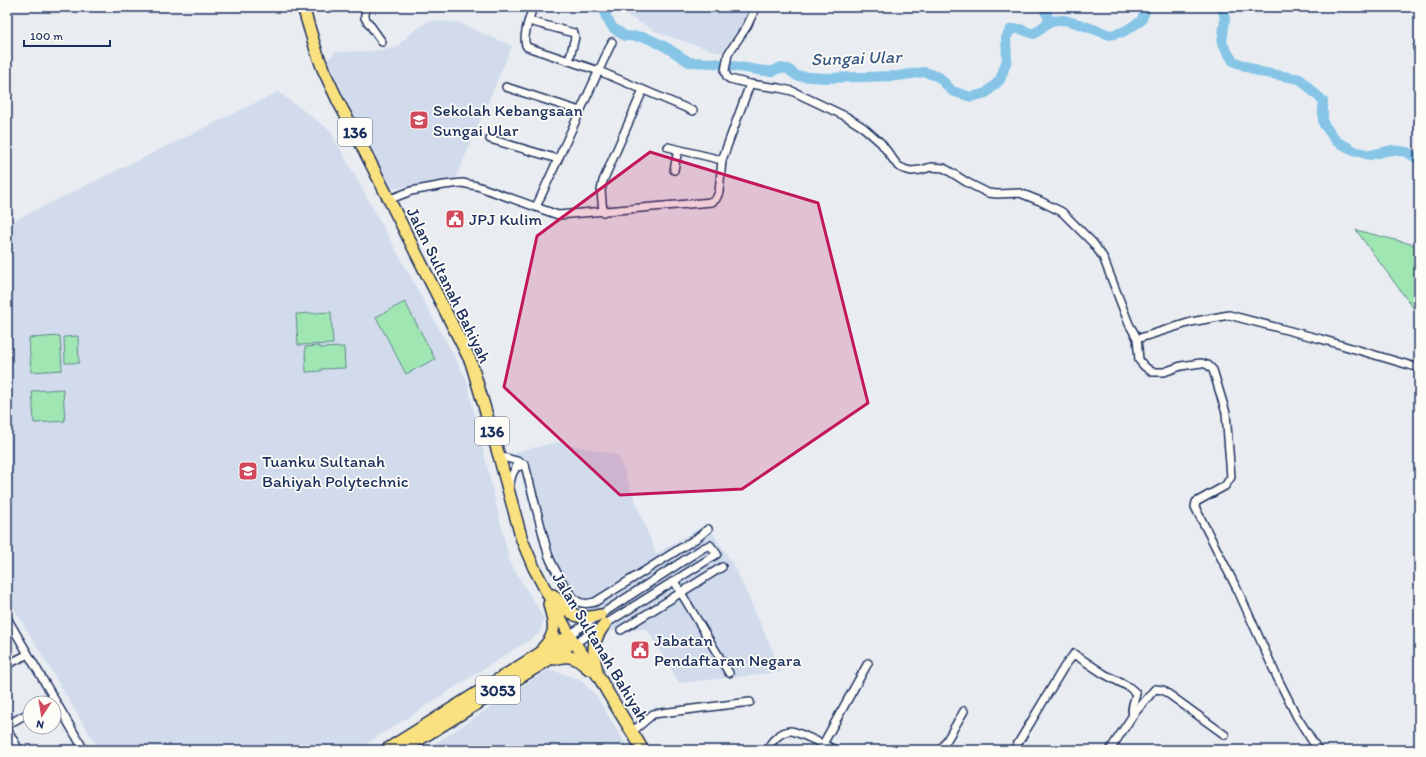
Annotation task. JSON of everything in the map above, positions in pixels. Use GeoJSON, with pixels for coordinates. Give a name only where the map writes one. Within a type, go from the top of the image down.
{"type":"FeatureCollection","features":[{"type":"Feature","properties":{"kind":"main road","name":"Jalan Sultanah Bahiyah"},"geometry":{"type":"LineString","coordinates":[[303,7],[323,69],[339,104],[358,138],[471,362],[522,540],[534,568],[545,588],[568,641],[599,677],[643,750]]}},
{"type":"Feature","properties":{"kind":"main road"},"geometry":{"type":"LineString","coordinates":[[545,588],[577,617],[603,619],[597,634],[594,649],[599,677]]}},
{"type":"Feature","properties":{"kind":"main road"},"geometry":{"type":"LineString","coordinates":[[531,665],[547,644],[554,631],[545,588]]}},
{"type":"Feature","properties":{"kind":"main road","name":"3053"},"geometry":{"type":"LineString","coordinates":[[386,750],[453,707],[531,665],[568,641]]}},
{"type":"Feature","properties":{"kind":"main road"},"geometry":{"type":"LineString","coordinates":[[531,665],[569,656],[576,659],[599,677]]}},
{"type":"Feature","properties":{"kind":"main road","name":"3053"},"geometry":{"type":"LineString","coordinates":[[402,750],[521,676],[531,665]]}},
{"type":"Feature","properties":{"kind":"main road"},"geometry":{"type":"LineString","coordinates":[[431,732],[447,716],[453,707],[470,701],[501,682],[521,676]]}},
{"type":"Feature","properties":{"kind":"street"},"geometry":{"type":"LineString","coordinates":[[366,7],[366,18],[382,42]]}},
{"type":"Feature","properties":{"kind":"street"},"geometry":{"type":"LineString","coordinates":[[533,7],[525,37],[525,44],[527,47],[599,71],[693,112]]}},
{"type":"Feature","properties":{"kind":"street"},"geometry":{"type":"LineString","coordinates":[[756,7],[747,26],[726,60],[725,71],[727,77],[750,84],[792,91],[847,117],[864,128],[881,143],[898,166],[904,169],[911,171],[931,167],[944,168],[988,193],[1020,193],[1062,212],[1093,243],[1103,256],[1129,324],[1137,338],[1139,360],[1144,366],[1152,372],[1164,372],[1181,366],[1201,363],[1210,367],[1215,375],[1226,413],[1231,477],[1225,486],[1196,502],[1195,508],[1239,594],[1280,684],[1318,750]]}},
{"type":"Feature","properties":{"kind":"street"},"geometry":{"type":"LineString","coordinates":[[529,21],[574,33],[575,37],[569,61]]}},
{"type":"Feature","properties":{"kind":"street"},"geometry":{"type":"LineString","coordinates":[[536,207],[612,42]]}},
{"type":"Feature","properties":{"kind":"street"},"geometry":{"type":"LineString","coordinates":[[388,200],[411,191],[462,183],[477,186],[558,215],[712,202],[716,199],[719,192],[722,160],[750,84]]}},
{"type":"Feature","properties":{"kind":"street"},"geometry":{"type":"LineString","coordinates":[[506,87],[580,111]]}},
{"type":"Feature","properties":{"kind":"street"},"geometry":{"type":"LineString","coordinates":[[603,212],[601,191],[603,181],[643,90]]}},
{"type":"Feature","properties":{"kind":"street"},"geometry":{"type":"LineString","coordinates":[[490,139],[558,159]]}},
{"type":"Feature","properties":{"kind":"street"},"geometry":{"type":"LineString","coordinates":[[668,147],[722,160]]}},
{"type":"Feature","properties":{"kind":"street"},"geometry":{"type":"LineString","coordinates":[[674,170],[678,150]]}},
{"type":"Feature","properties":{"kind":"street"},"geometry":{"type":"LineString","coordinates":[[1137,338],[1191,322],[1229,315],[1314,337],[1419,368]]}},
{"type":"Feature","properties":{"kind":"street"},"geometry":{"type":"LineString","coordinates":[[499,456],[525,465],[546,550],[552,566],[573,598],[579,602],[586,604],[595,602],[697,538],[708,529]]}},
{"type":"Feature","properties":{"kind":"street"},"geometry":{"type":"LineString","coordinates":[[508,489],[516,467],[525,465]]}},
{"type":"Feature","properties":{"kind":"street"},"geometry":{"type":"LineString","coordinates":[[697,538],[702,548]]}},
{"type":"Feature","properties":{"kind":"street"},"geometry":{"type":"LineString","coordinates":[[568,641],[603,619],[674,581],[717,554],[710,545],[702,548],[603,619],[568,641]]}},
{"type":"Feature","properties":{"kind":"street"},"geometry":{"type":"LineString","coordinates":[[621,630],[722,567]]}},
{"type":"Feature","properties":{"kind":"street"},"geometry":{"type":"LineString","coordinates":[[674,581],[729,673]]}},
{"type":"Feature","properties":{"kind":"street"},"geometry":{"type":"LineString","coordinates":[[7,618],[51,695]]}},
{"type":"Feature","properties":{"kind":"street"},"geometry":{"type":"LineString","coordinates":[[7,665],[28,654]]}},
{"type":"Feature","properties":{"kind":"street"},"geometry":{"type":"LineString","coordinates":[[1014,750],[1064,667],[1074,654],[1104,674],[1129,687],[1136,693],[1135,702],[1131,711],[1133,715]]}},
{"type":"Feature","properties":{"kind":"street"},"geometry":{"type":"LineString","coordinates":[[823,744],[868,663]]}},
{"type":"Feature","properties":{"kind":"street"},"geometry":{"type":"LineString","coordinates":[[1110,750],[1133,715],[1155,689],[1163,690],[1225,735]]}},
{"type":"Feature","properties":{"kind":"street"},"geometry":{"type":"LineString","coordinates":[[632,732],[653,714],[750,702]]}},
{"type":"Feature","properties":{"kind":"street"},"geometry":{"type":"LineString","coordinates":[[940,750],[964,711]]}},
{"type":"Feature","properties":{"kind":"street"},"geometry":{"type":"LineString","coordinates":[[62,713],[84,750]]}},
{"type":"Feature","properties":{"kind":"street"},"geometry":{"type":"LineString","coordinates":[[7,725],[22,717]]}},
{"type":"Feature","properties":{"kind":"street"},"geometry":{"type":"LineString","coordinates":[[7,729],[19,750]]}},
{"type":"Feature","properties":{"kind":"street"},"geometry":{"type":"LineString","coordinates":[[767,750],[770,744],[781,734],[792,731],[836,750]]}},
{"type":"Feature","properties":{"kind":"highlighted area"},"geometry":{"type":"Polygon","coordinates":[[[650,152],[818,203],[868,403],[742,489],[620,495],[504,387],[537,236],[650,152]]]}},
{"type":"Feature","properties":{"kind":"shaded area"},"geometry":{"type":"Polygon","coordinates":[[[615,7],[751,7],[742,25],[721,53],[661,34],[615,9],[615,7]]]}},
{"type":"Feature","properties":{"kind":"shaded area","name":"Sekolah Kebangsaan Sungai Ular"},"geometry":{"type":"Polygon","coordinates":[[[429,21],[457,22],[512,46],[455,180],[390,189],[327,60],[336,52],[373,51],[396,48],[408,35],[429,21]]]}},
{"type":"Feature","properties":{"kind":"shaded area","name":"Tuanku Sultanah Bahiyah Polytechnic"},"geometry":{"type":"Polygon","coordinates":[[[278,92],[330,130],[466,378],[510,563],[544,618],[540,633],[357,750],[99,750],[7,597],[7,224],[278,92]]]}},
{"type":"Feature","properties":{"kind":"shaded area"},"geometry":{"type":"Polygon","coordinates":[[[559,442],[618,455],[656,554],[706,524],[734,565],[782,672],[679,683],[647,629],[603,631],[591,612],[573,608],[547,566],[515,452],[559,442]]]}},
{"type":"Feature","properties":{"kind":"shaded area"},"geometry":{"type":"Polygon","coordinates":[[[549,669],[579,679],[596,695],[629,750],[425,750],[549,669]]]}},
{"type":"Feature","properties":{"kind":"green space"},"geometry":{"type":"Polygon","coordinates":[[[1356,230],[1419,246],[1419,316],[1356,230]]]}},
{"type":"Feature","properties":{"kind":"green space"},"geometry":{"type":"Polygon","coordinates":[[[405,302],[435,359],[406,374],[376,317],[405,302]]]}},
{"type":"Feature","properties":{"kind":"green space"},"geometry":{"type":"Polygon","coordinates":[[[331,312],[333,344],[298,345],[296,314],[331,312]]]}},
{"type":"Feature","properties":{"kind":"green space"},"geometry":{"type":"Polygon","coordinates":[[[60,336],[62,370],[31,372],[29,338],[60,336]]]}},
{"type":"Feature","properties":{"kind":"green space"},"geometry":{"type":"Polygon","coordinates":[[[78,336],[79,363],[65,363],[64,337],[78,336]]]}},
{"type":"Feature","properties":{"kind":"green space"},"geometry":{"type":"Polygon","coordinates":[[[319,346],[320,348],[344,347],[345,368],[321,369],[321,371],[306,372],[305,347],[319,346]]]}},
{"type":"Feature","properties":{"kind":"green space"},"geometry":{"type":"Polygon","coordinates":[[[63,389],[65,421],[34,423],[32,391],[63,389]]]}},
{"type":"Feature","properties":{"kind":"waterway","name":"Sungai Ular"},"geometry":{"type":"LineString","coordinates":[[604,7],[606,17],[613,28],[625,36],[645,37],[666,47],[689,62],[714,63],[764,71],[774,71],[779,68],[788,69],[797,76],[826,78],[897,76],[925,72],[939,77],[952,91],[971,97],[986,93],[1000,80],[1007,60],[1006,38],[1011,29],[1020,29],[1034,34],[1050,21]]}},
{"type":"Feature","properties":{"kind":"waterway"},"geometry":{"type":"LineString","coordinates":[[1043,7],[1050,21]]}},
{"type":"Feature","properties":{"kind":"waterway"},"geometry":{"type":"LineString","coordinates":[[1050,21],[1064,20],[1110,35],[1123,32],[1141,21],[1147,7]]}},
{"type":"Feature","properties":{"kind":"waterway"},"geometry":{"type":"LineString","coordinates":[[1222,7],[1225,19],[1222,43],[1233,61],[1260,72],[1300,79],[1323,101],[1323,123],[1336,141],[1355,151],[1370,155],[1391,150],[1407,152],[1419,160]]}},
{"type":"Feature","properties":{"kind":"place","name":"Sekolah Kebangsaan Sungai Ular"},"geometry":{"type":"Point","coordinates":[419,120]}},
{"type":"Feature","properties":{"kind":"place","name":"JPJ Kulim"},"geometry":{"type":"Point","coordinates":[455,219]}},
{"type":"Feature","properties":{"kind":"place","name":"Tuanku Sultanah Bahiyah Polytechnic"},"geometry":{"type":"Point","coordinates":[248,471]}},
{"type":"Feature","properties":{"kind":"place","name":"Jabatan Pendaftaran Negara"},"geometry":{"type":"Point","coordinates":[640,650]}}]}
